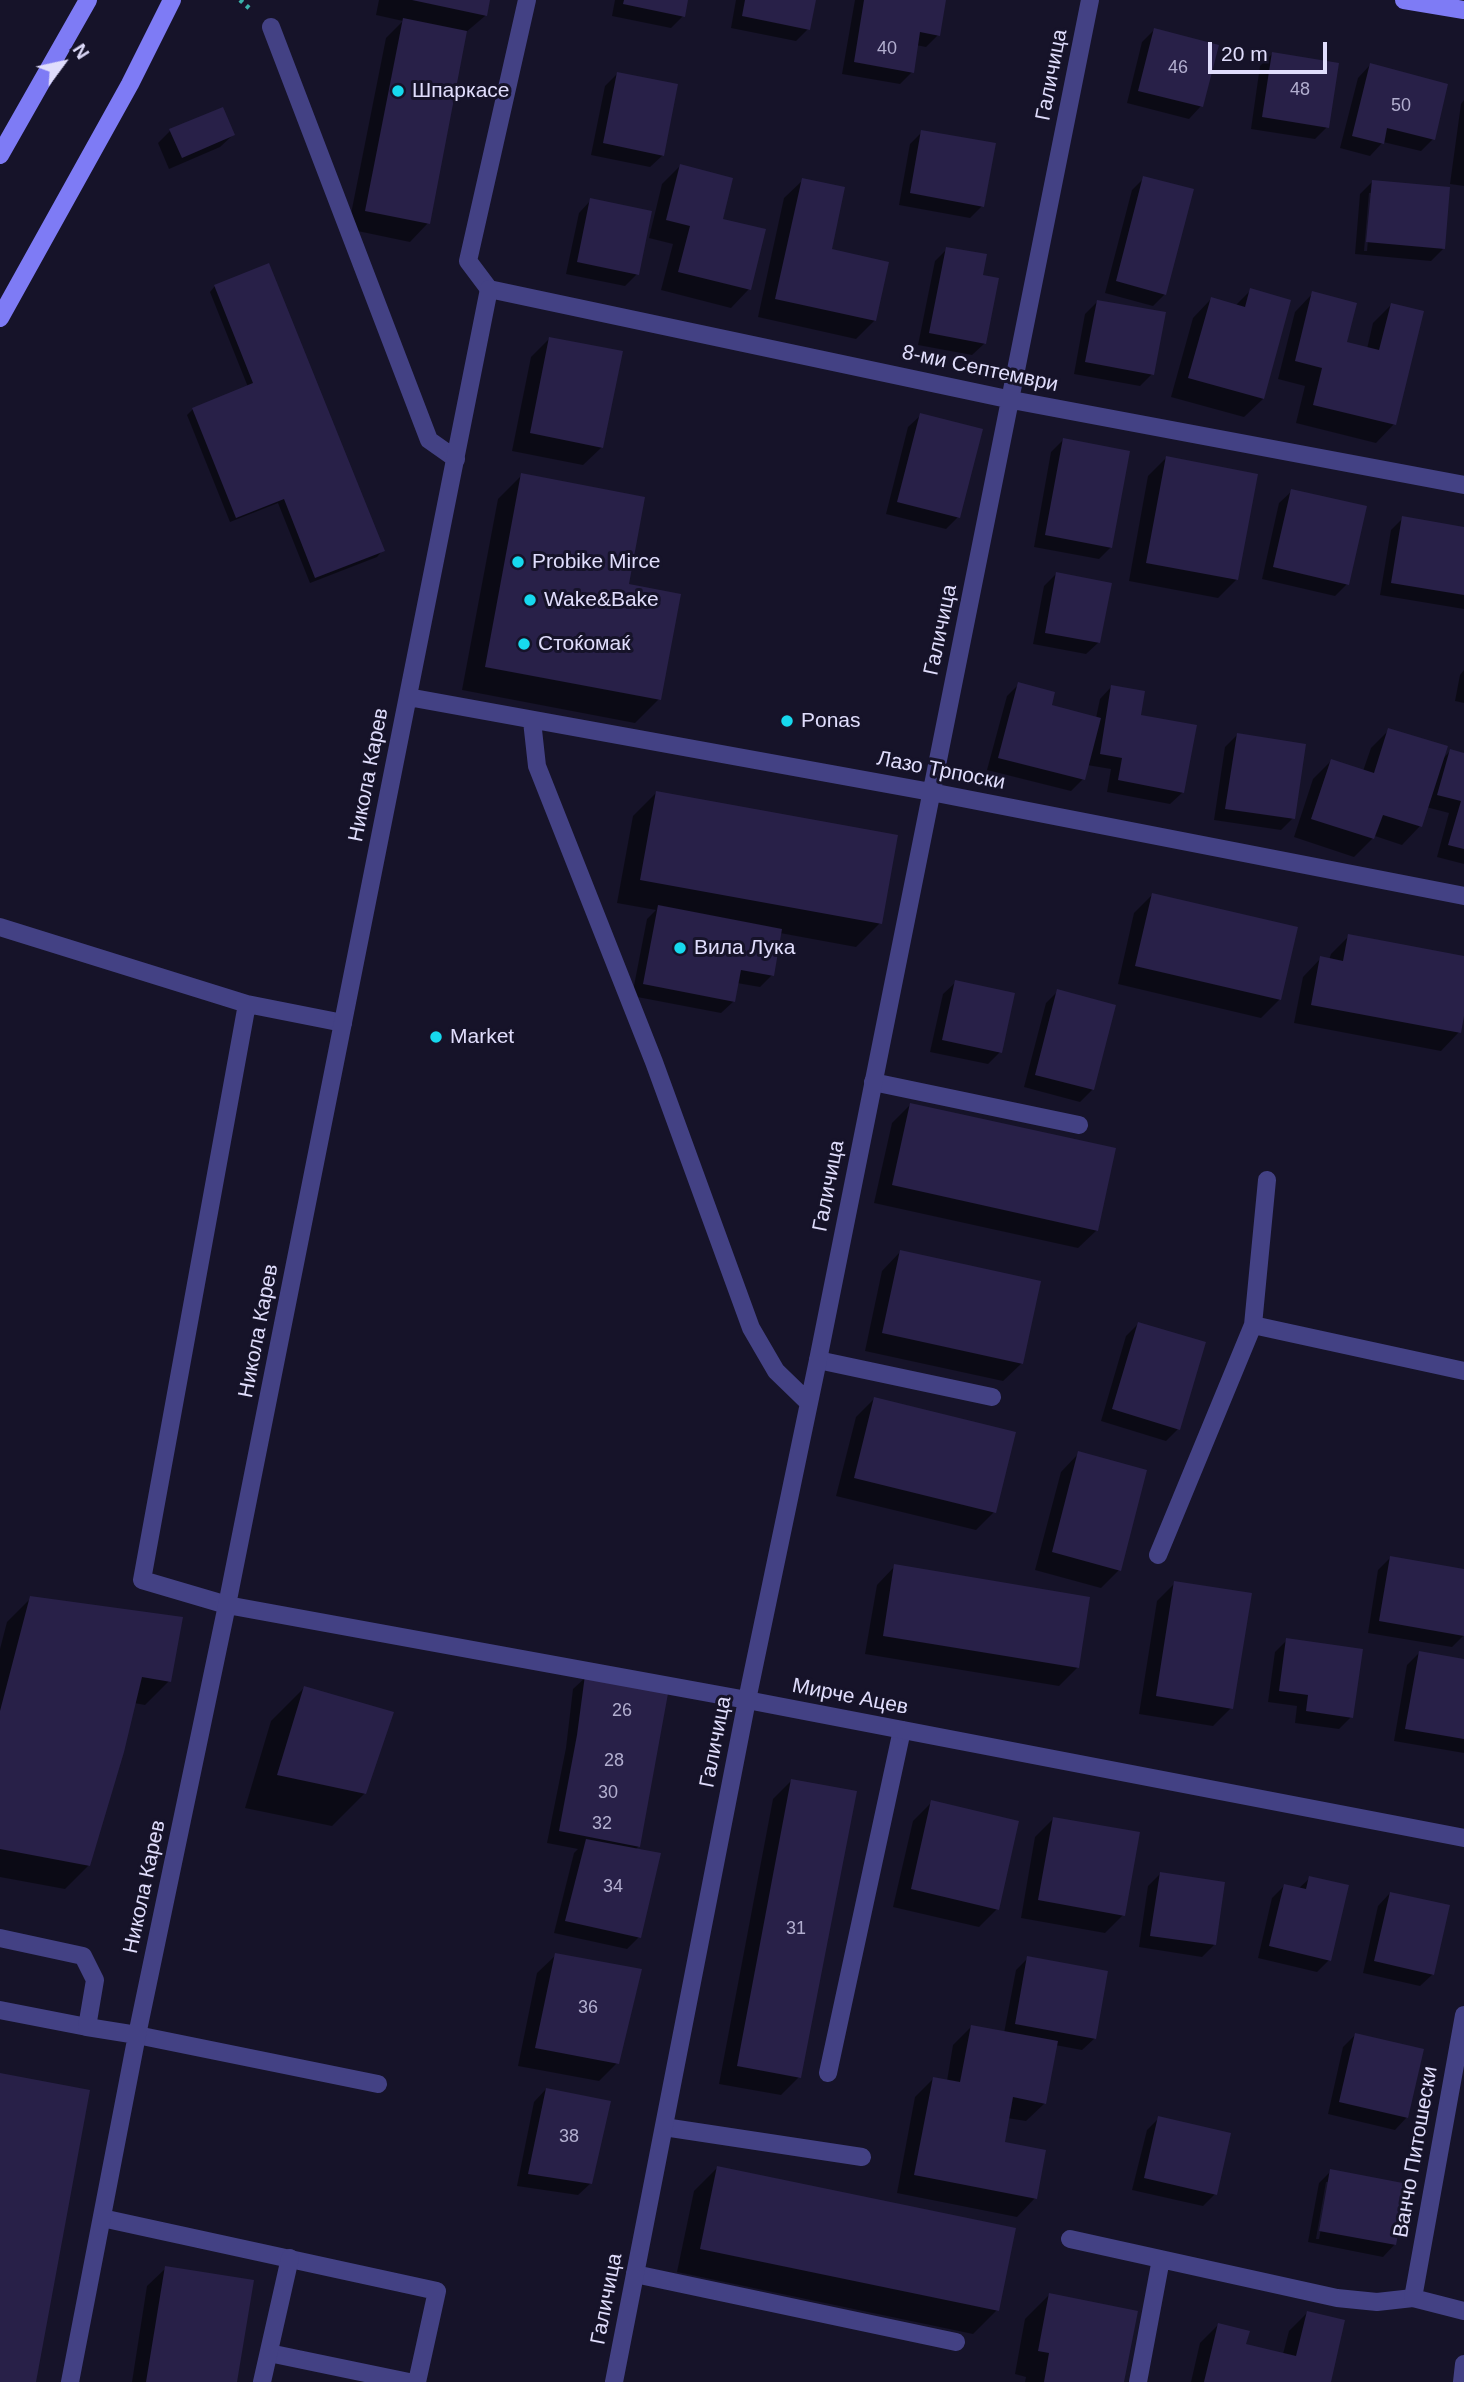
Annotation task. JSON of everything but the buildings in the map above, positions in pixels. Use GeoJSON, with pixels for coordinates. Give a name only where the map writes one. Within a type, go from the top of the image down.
{"type":"FeatureCollection","features":[{"type":"Feature","properties":{"kind":"main road"},"geometry":{"type":"LineString","coordinates":[[0,155],[88,0]]}},
{"type":"Feature","properties":{"kind":"main road"},"geometry":{"type":"LineString","coordinates":[[0,318],[130,84],[172,0]]}},
{"type":"Feature","properties":{"kind":"main road"},"geometry":{"type":"LineString","coordinates":[[1404,0],[1464,10]]}},
{"type":"Feature","properties":{"kind":"street"},"geometry":{"type":"LineString","coordinates":[[489,289],[468,261],[527,0]]}},
{"type":"Feature","properties":{"kind":"street","name":"Галичица"},"geometry":{"type":"LineString","coordinates":[[614,2382],[747,1700],[1012,400],[1090,0]]}},
{"type":"Feature","properties":{"kind":"street"},"geometry":{"type":"LineString","coordinates":[[271,27],[429,440],[456,459]]}},
{"type":"Feature","properties":{"kind":"street","name":"8-ми Септември"},"geometry":{"type":"LineString","coordinates":[[489,289],[1012,400],[1464,485]]}},
{"type":"Feature","properties":{"kind":"street","name":"Никола Карев"},"geometry":{"type":"LineString","coordinates":[[70,2382],[137,2035],[227,1605],[489,289]]}},
{"type":"Feature","properties":{"kind":"street","name":"Лазо Трпоски"},"geometry":{"type":"LineString","coordinates":[[408,697],[932,792],[1464,896]]}},
{"type":"Feature","properties":{"kind":"street"},"geometry":{"type":"LineString","coordinates":[[532,721],[537,766],[654,1062],[751,1328],[776,1371],[809,1403]]}},
{"type":"Feature","properties":{"kind":"street"},"geometry":{"type":"LineString","coordinates":[[0,927],[247,1004],[343,1023]]}},
{"type":"Feature","properties":{"kind":"street","name":"Мирче Ацев"},"geometry":{"type":"LineString","coordinates":[[247,1004],[142,1580],[227,1605],[747,1700],[1464,1838]]}},
{"type":"Feature","properties":{"kind":"street"},"geometry":{"type":"LineString","coordinates":[[873,1082],[1079,1125]]}},
{"type":"Feature","properties":{"kind":"street"},"geometry":{"type":"LineString","coordinates":[[1158,1555],[1253,1325],[1267,1180]]}},
{"type":"Feature","properties":{"kind":"street"},"geometry":{"type":"LineString","coordinates":[[1253,1325],[1464,1371]]}},
{"type":"Feature","properties":{"kind":"street"},"geometry":{"type":"LineString","coordinates":[[818,1360],[992,1397]]}},
{"type":"Feature","properties":{"kind":"street"},"geometry":{"type":"LineString","coordinates":[[828,2073],[902,1730]]}},
{"type":"Feature","properties":{"kind":"street"},"geometry":{"type":"LineString","coordinates":[[0,1938],[83,1956],[95,1980],[87,2027]]}},
{"type":"Feature","properties":{"kind":"street"},"geometry":{"type":"LineString","coordinates":[[0,2010],[378,2084]]}},
{"type":"Feature","properties":{"kind":"street","name":"Ванчо Питошески"},"geometry":{"type":"LineString","coordinates":[[1413,2298],[1464,2015]]}},
{"type":"Feature","properties":{"kind":"street"},"geometry":{"type":"LineString","coordinates":[[664,2127],[862,2157]]}},
{"type":"Feature","properties":{"kind":"street"},"geometry":{"type":"LineString","coordinates":[[102,2218],[437,2291],[417,2382]]}},
{"type":"Feature","properties":{"kind":"street"},"geometry":{"type":"LineString","coordinates":[[1070,2239],[1338,2298],[1377,2302],[1413,2298],[1464,2311]]}},
{"type":"Feature","properties":{"kind":"street"},"geometry":{"type":"LineString","coordinates":[[262,2382],[290,2258]]}},
{"type":"Feature","properties":{"kind":"street"},"geometry":{"type":"LineString","coordinates":[[1138,2382],[1161,2259]]}},
{"type":"Feature","properties":{"kind":"street"},"geometry":{"type":"LineString","coordinates":[[635,2274],[956,2342]]}},
{"type":"Feature","properties":{"kind":"street"},"geometry":{"type":"LineString","coordinates":[[269,2353],[409,2382]]}},
{"type":"Feature","properties":{"kind":"street"},"geometry":{"type":"LineString","coordinates":[[1462,2382],[1464,2364]]}},
{"type":"Feature","properties":{"kind":"place","name":"Шпаркасе"},"geometry":{"type":"Point","coordinates":[398,91]}},
{"type":"Feature","properties":{"kind":"place","name":"Probike Mirce"},"geometry":{"type":"Point","coordinates":[518,562]}},
{"type":"Feature","properties":{"kind":"place","name":"Wake&Bake"},"geometry":{"type":"Point","coordinates":[530,600]}},
{"type":"Feature","properties":{"kind":"place","name":"Стоќомаќ"},"geometry":{"type":"Point","coordinates":[524,644]}},
{"type":"Feature","properties":{"kind":"place","name":"Ponas"},"geometry":{"type":"Point","coordinates":[787,721]}},
{"type":"Feature","properties":{"kind":"place","name":"Вила Лука"},"geometry":{"type":"Point","coordinates":[680,948]}},
{"type":"Feature","properties":{"kind":"place","name":"Market"},"geometry":{"type":"Point","coordinates":[436,1037]}}]}
